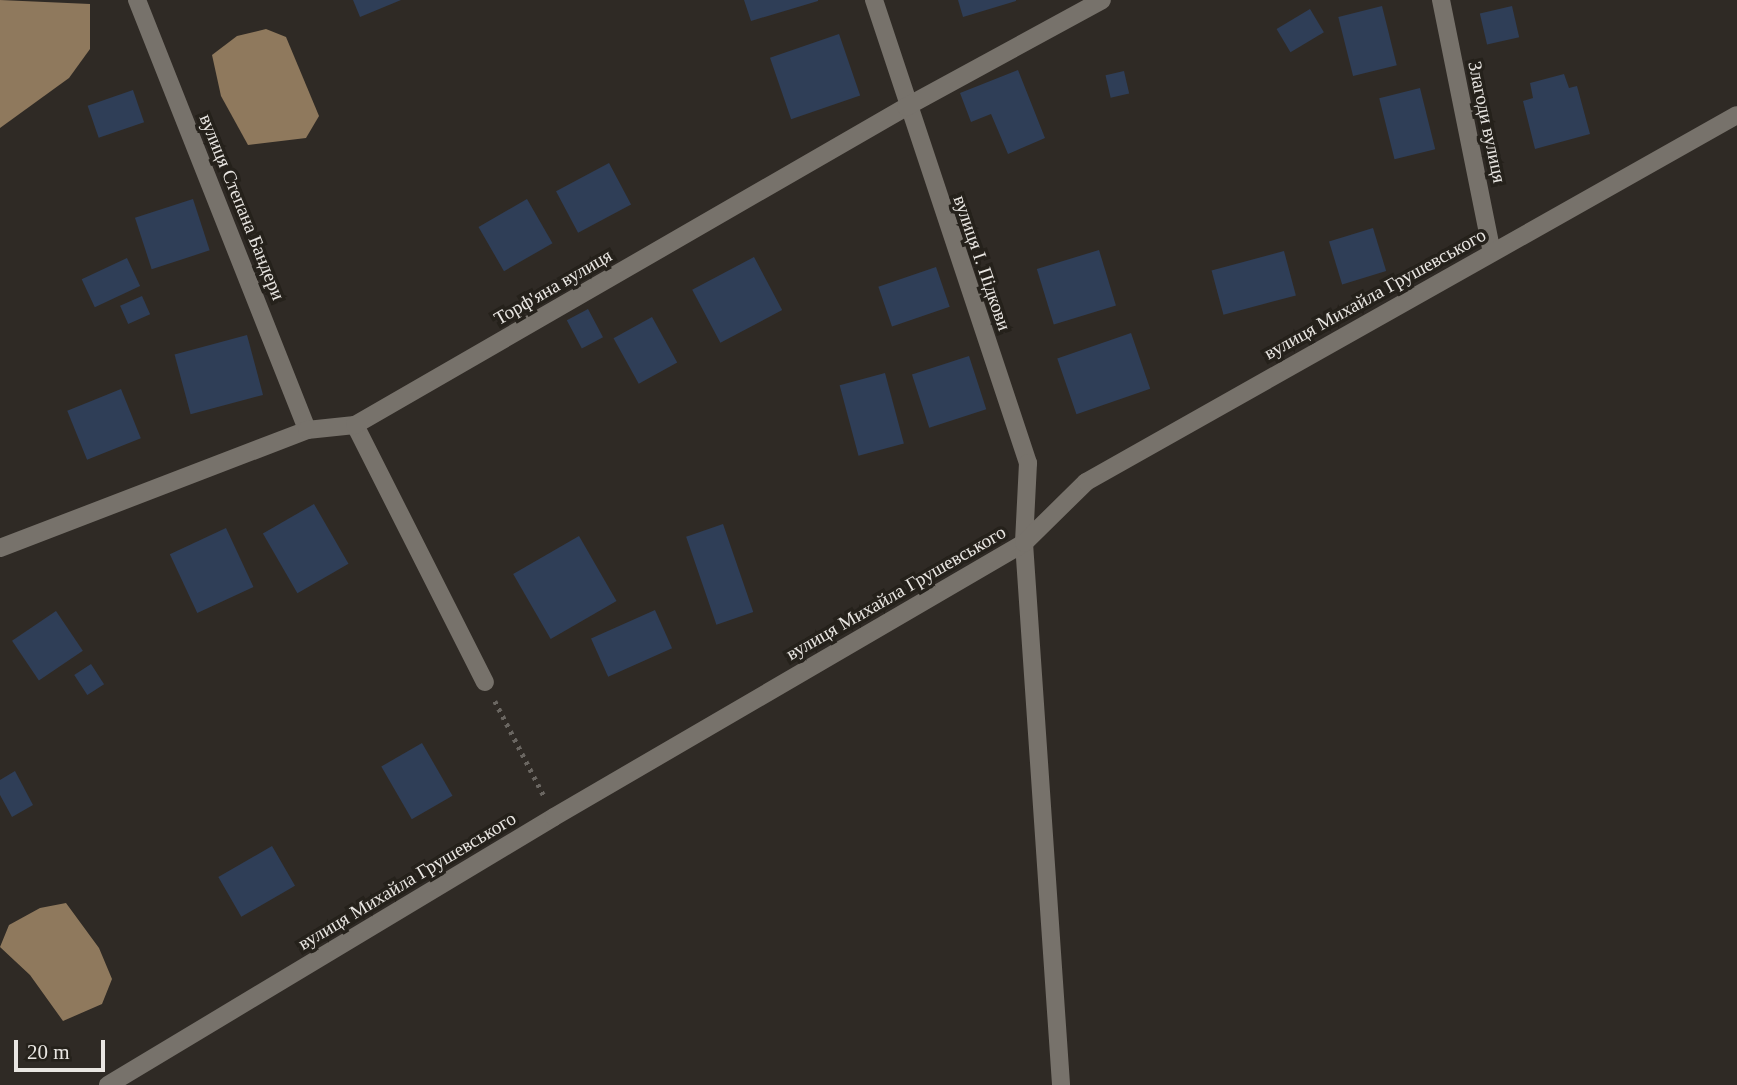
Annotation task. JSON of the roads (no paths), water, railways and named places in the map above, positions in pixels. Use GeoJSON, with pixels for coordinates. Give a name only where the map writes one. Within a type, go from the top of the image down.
{"type":"FeatureCollection","features":[{"type":"Feature","properties":{"kind":"street","name":"вулиця Степана Бандери"},"geometry":{"type":"LineString","coordinates":[[137,0],[307,430]]}},
{"type":"Feature","properties":{"kind":"street","name":"вулиця І. Підкови"},"geometry":{"type":"LineString","coordinates":[[874,0],[906,107],[1028,463],[1024,543],[1061,1085]]}},
{"type":"Feature","properties":{"kind":"street","name":"Торф'яна вулиця"},"geometry":{"type":"LineString","coordinates":[[0,548],[307,430],[355,425],[906,107],[1102,0]]}},
{"type":"Feature","properties":{"kind":"street","name":"Злагоди вулиця"},"geometry":{"type":"LineString","coordinates":[[1441,0],[1492,252]]}},
{"type":"Feature","properties":{"kind":"street","name":"вулиця Михайла Грушевського"},"geometry":{"type":"LineString","coordinates":[[108,1085],[554,817],[1024,543],[1086,482],[1737,115]]}},
{"type":"Feature","properties":{"kind":"street"},"geometry":{"type":"LineString","coordinates":[[355,425],[485,682]]}}]}
